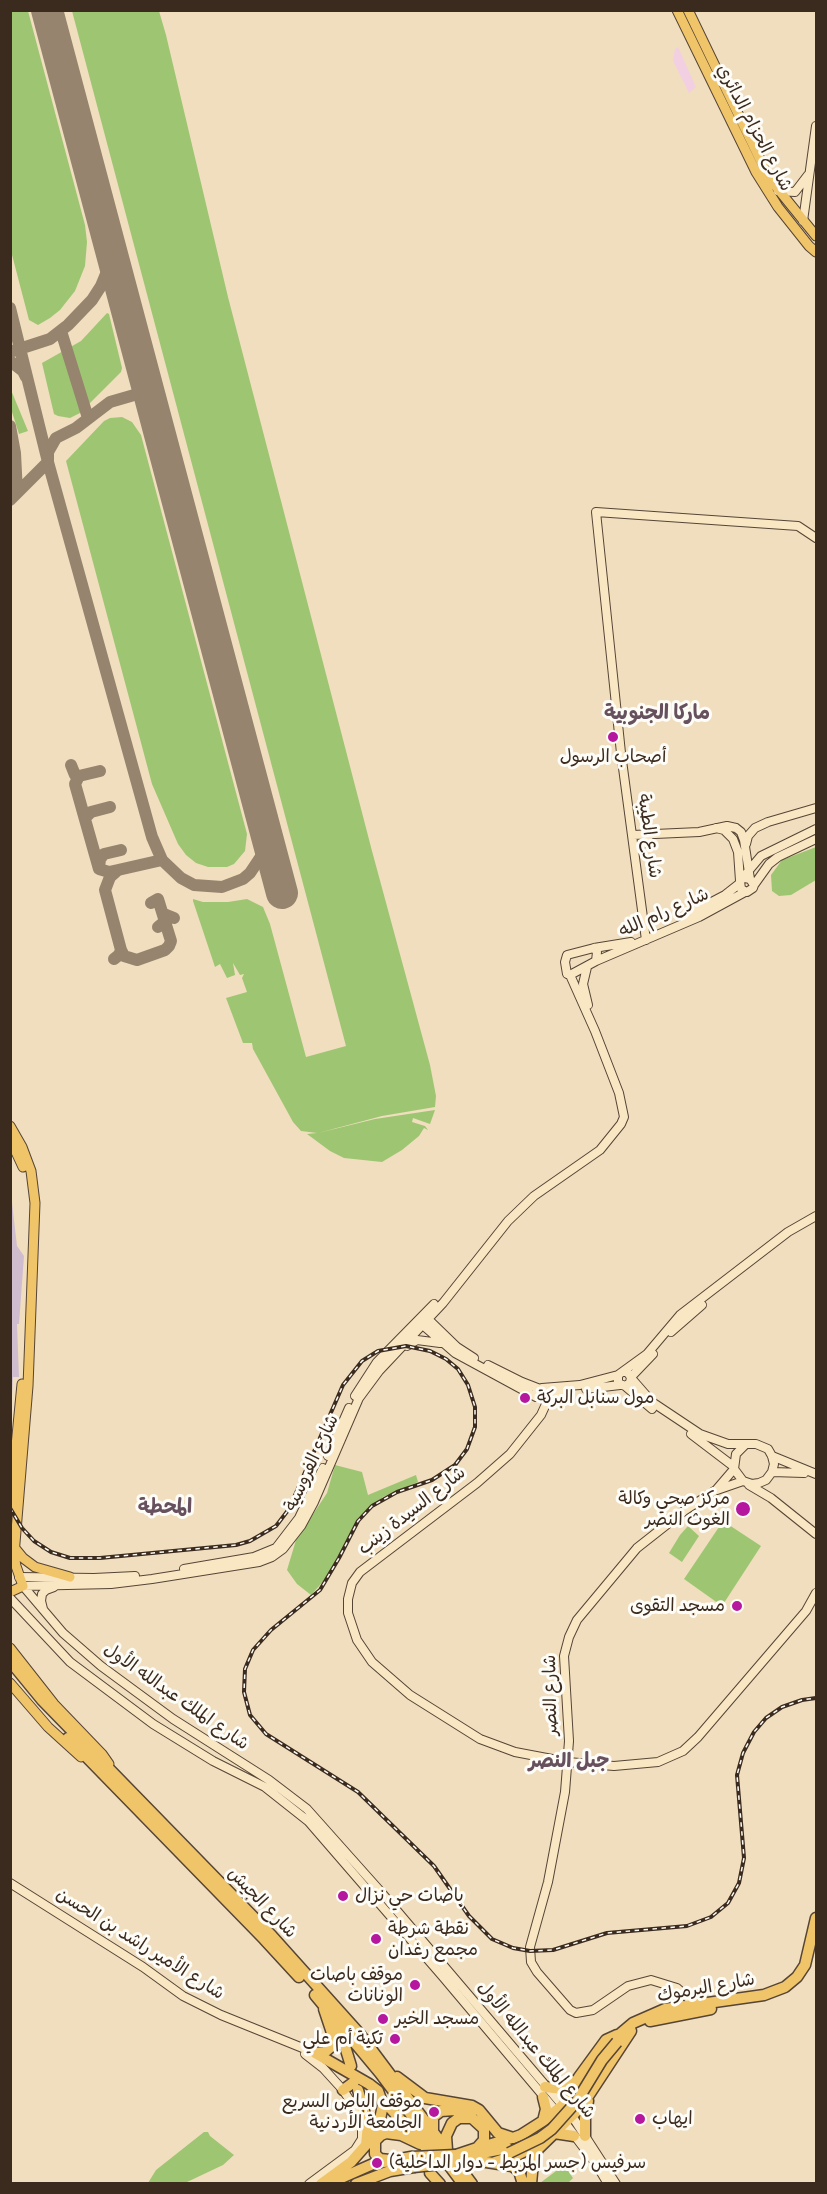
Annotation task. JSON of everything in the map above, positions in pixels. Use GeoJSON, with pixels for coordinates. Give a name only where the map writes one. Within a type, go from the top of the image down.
{"type":"FeatureCollection","features":[{"type":"Feature","properties":{"kind":"highway","name":"شارع الجيش"},"geometry":{"type":"LineString","coordinates":[[10,1661],[42,1700],[65,1739],[112,1772],[272,1935],[359,2033],[433,2131],[464,2156],[472,2184]]}},
{"type":"Feature","properties":{"kind":"highway","name":"شارع الجيش"},"geometry":{"type":"LineString","coordinates":[[10,1672],[65,1739],[96,1767],[264,1939],[322,2003],[380,2073],[463,2184]]}},
{"type":"Feature","properties":{"kind":"highway","name":"شارع اليرموك"},"geometry":{"type":"LineString","coordinates":[[464,2156],[540,2138],[552,2129],[577,2101],[616,2039],[643,2017],[681,2006],[764,1995],[788,1984],[797,1977],[805,1965],[816,1918]]}},
{"type":"Feature","properties":{"kind":"highway","name":"شارع اليرموك"},"geometry":{"type":"LineString","coordinates":[[616,2039],[644,2023],[662,2018],[759,2002],[784,1995],[806,1977],[816,1951]]}},
{"type":"Feature","properties":{"kind":"highway"},"geometry":{"type":"LineString","coordinates":[[314,2055],[330,2049],[334,2040],[322,2003]]}},
{"type":"Feature","properties":{"kind":"highway"},"geometry":{"type":"LineString","coordinates":[[335,2019],[351,2066]]}},
{"type":"Feature","properties":{"kind":"highway"},"geometry":{"type":"LineString","coordinates":[[531,2184],[535,2155],[591,2093],[609,2061],[631,2031]]}},
{"type":"Feature","properties":{"kind":"highway"},"geometry":{"type":"LineString","coordinates":[[314,2055],[378,2091],[382,2105],[374,2146],[375,2154],[381,2159],[431,2166],[464,2156],[482,2146],[510,2146],[521,2135],[561,2106],[606,2040],[616,2039]]}},
{"type":"Feature","properties":{"kind":"highway"},"geometry":{"type":"LineString","coordinates":[[314,2055],[356,2086],[374,2096]]}},
{"type":"Feature","properties":{"kind":"highway"},"geometry":{"type":"LineString","coordinates":[[384,2066],[425,2098],[466,2104],[479,2110],[510,2146]]}},
{"type":"Feature","properties":{"kind":"highway"},"geometry":{"type":"LineString","coordinates":[[543,2121],[546,2112],[544,2092],[564,2089],[579,2077]]}},
{"type":"Feature","properties":{"kind":"highway"},"geometry":{"type":"LineString","coordinates":[[343,2090],[356,2086]]}},
{"type":"Feature","properties":{"kind":"highway"},"geometry":{"type":"LineString","coordinates":[[321,2184],[351,2162],[366,2145],[368,2125],[356,2086]]}},
{"type":"Feature","properties":{"kind":"highway"},"geometry":{"type":"LineString","coordinates":[[495,2162],[518,2156],[550,2137],[580,2136],[591,2093]]}},
{"type":"Feature","properties":{"kind":"highway"},"geometry":{"type":"LineString","coordinates":[[561,2106],[569,2109],[571,2117]]}},
{"type":"Feature","properties":{"kind":"highway"},"geometry":{"type":"LineString","coordinates":[[390,2108],[430,2151],[456,2184]]}},
{"type":"Feature","properties":{"kind":"highway"},"geometry":{"type":"LineString","coordinates":[[433,2131],[433,2117],[441,2110],[462,2111],[471,2115],[481,2126],[484,2140],[482,2146]]}},
{"type":"Feature","properties":{"kind":"highway"},"geometry":{"type":"LineString","coordinates":[[464,2156],[446,2136],[455,2120],[468,2117],[481,2126]]}},
{"type":"Feature","properties":{"kind":"highway"},"geometry":{"type":"LineString","coordinates":[[376,2138],[386,2133],[401,2136],[415,2141],[430,2151]]}},
{"type":"Feature","properties":{"kind":"highway"},"geometry":{"type":"LineString","coordinates":[[356,2184],[413,2162],[464,2156],[516,2168],[522,2174],[523,2184]]}},
{"type":"Feature","properties":{"kind":"highway"},"geometry":{"type":"LineString","coordinates":[[330,2184],[363,2167],[390,2160]]}},
{"type":"Feature","properties":{"kind":"highway"},"geometry":{"type":"LineString","coordinates":[[431,2166],[430,2173],[440,2184]]}},
{"type":"Feature","properties":{"kind":"main road"},"geometry":{"type":"LineString","coordinates":[[679,15],[689,12]]}},
{"type":"Feature","properties":{"kind":"main road","name":"شارع الحزام الدائري"},"geometry":{"type":"LineString","coordinates":[[689,12],[760,161],[778,191],[816,236]]}},
{"type":"Feature","properties":{"kind":"main road","name":"شارع الحزام الدائري"},"geometry":{"type":"LineString","coordinates":[[679,15],[756,172],[777,207],[813,249],[816,260]]}},
{"type":"Feature","properties":{"kind":"main road","name":"شارع الملك عبدالله الأول"},"geometry":{"type":"LineString","coordinates":[[10,1126],[22,1147],[31,1172],[35,1196],[22,1386],[10,1508]]}},
{"type":"Feature","properties":{"kind":"main road","name":"شارع الملك عبدالله الأول"},"geometry":{"type":"LineString","coordinates":[[10,1139],[20,1159],[27,1184],[32,1240],[28,1386],[14,1547],[17,1582]]}},
{"type":"Feature","properties":{"kind":"main road"},"geometry":{"type":"LineString","coordinates":[[14,1547],[35,1567],[66,1581]]}},
{"type":"Feature","properties":{"kind":"main road","name":"شارع الفروسية"},"geometry":{"type":"LineString","coordinates":[[10,1592],[17,1582]]}},
{"type":"Feature","properties":{"kind":"main road"},"geometry":{"type":"LineString","coordinates":[[10,1648],[54,1704],[102,1754],[112,1772]]}},
{"type":"Feature","properties":{"kind":"main road"},"geometry":{"type":"LineString","coordinates":[[10,1683],[28,1705],[65,1739]]}},
{"type":"Feature","properties":{"kind":"street"},"geometry":{"type":"LineString","coordinates":[[803,221],[816,126]]}},
{"type":"Feature","properties":{"kind":"street"},"geometry":{"type":"LineString","coordinates":[[778,191],[797,190],[811,170]]}},
{"type":"Feature","properties":{"kind":"street","name":"شارع الطيبة"},"geometry":{"type":"LineString","coordinates":[[648,937],[615,699],[596,512],[798,526],[816,537]]}},
{"type":"Feature","properties":{"kind":"street","name":"شارع الطيبة"},"geometry":{"type":"LineString","coordinates":[[606,594],[636,840]]}},
{"type":"Feature","properties":{"kind":"street"},"geometry":{"type":"LineString","coordinates":[[746,880],[743,850],[738,838],[741,832],[754,823],[768,822],[816,808]]}},
{"type":"Feature","properties":{"kind":"street"},"geometry":{"type":"LineString","coordinates":[[746,880],[743,850],[751,832],[768,822]]}},
{"type":"Feature","properties":{"kind":"street"},"geometry":{"type":"LineString","coordinates":[[635,824],[648,836]]}},
{"type":"Feature","properties":{"kind":"street"},"geometry":{"type":"LineString","coordinates":[[636,840],[648,836],[699,832],[716,828],[733,827],[741,832]]}},
{"type":"Feature","properties":{"kind":"street"},"geometry":{"type":"LineString","coordinates":[[716,828],[724,830],[743,850],[762,856]]}},
{"type":"Feature","properties":{"kind":"street","name":"شارع رام الله"},"geometry":{"type":"LineString","coordinates":[[816,829],[762,856],[746,880],[741,889],[745,892],[699,917],[648,937],[567,956],[565,966],[567,974],[570,975],[648,937],[697,911],[725,895],[746,880],[773,860],[816,839]]}},
{"type":"Feature","properties":{"kind":"street"},"geometry":{"type":"LineString","coordinates":[[636,840],[648,836]]}},
{"type":"Feature","properties":{"kind":"street"},"geometry":{"type":"LineString","coordinates":[[594,948],[597,955],[596,961]]}},
{"type":"Feature","properties":{"kind":"street","name":"شارع الفروسية"},"geometry":{"type":"LineString","coordinates":[[587,966],[584,989],[595,1031]]}},
{"type":"Feature","properties":{"kind":"street","name":"شارع الفروسية"},"geometry":{"type":"LineString","coordinates":[[423,1320],[443,1303],[525,1203],[587,1161],[618,1130],[624,1117],[622,1102],[595,1031],[570,975]]}},
{"type":"Feature","properties":{"kind":"street"},"geometry":{"type":"LineString","coordinates":[[816,1216],[788,1232],[680,1315],[647,1354],[620,1373],[617,1380],[648,1406],[705,1443],[733,1468],[744,1482],[771,1498],[816,1534]]}},
{"type":"Feature","properties":{"kind":"street"},"geometry":{"type":"LineString","coordinates":[[423,1320],[443,1344],[461,1357],[542,1395],[629,1384],[631,1378],[676,1327],[789,1237],[816,1221]]}},
{"type":"Feature","properties":{"kind":"street","name":"شارع الفروسية"},"geometry":{"type":"LineString","coordinates":[[17,1582],[66,1581],[155,1573],[254,1557],[276,1548],[289,1533],[311,1496],[353,1398],[370,1371],[455,1286]]}},
{"type":"Feature","properties":{"kind":"street"},"geometry":{"type":"LineString","coordinates":[[441,1330],[439,1319],[443,1303]]}},
{"type":"Feature","properties":{"kind":"street"},"geometry":{"type":"LineString","coordinates":[[423,1320],[441,1330],[467,1354],[512,1381]]}},
{"type":"Feature","properties":{"kind":"street"},"geometry":{"type":"LineString","coordinates":[[393,1350],[417,1340],[443,1344]]}},
{"type":"Feature","properties":{"kind":"street"},"geometry":{"type":"LineString","coordinates":[[542,1395],[627,1372],[652,1402],[693,1430],[720,1442],[761,1445],[768,1449],[774,1464],[771,1473],[771,1498]]}},
{"type":"Feature","properties":{"kind":"street","name":"شارع السيدة زينب"},"geometry":{"type":"LineString","coordinates":[[542,1395],[544,1409],[535,1424],[510,1454],[477,1483],[356,1577],[350,1593],[348,1613],[354,1635],[369,1659],[404,1690],[436,1713],[489,1743],[515,1752],[568,1762],[614,1766],[667,1760],[683,1751],[704,1731],[806,1611],[816,1593]]}},
{"type":"Feature","properties":{"kind":"street"},"geometry":{"type":"LineString","coordinates":[[733,1468],[736,1454],[745,1445]]}},
{"type":"Feature","properties":{"kind":"street"},"geometry":{"type":"LineString","coordinates":[[772,1456],[816,1474]]}},
{"type":"Feature","properties":{"kind":"street","name":"شارع النصر"},"geometry":{"type":"LineString","coordinates":[[716,1490],[733,1468]]}},
{"type":"Feature","properties":{"kind":"street"},"geometry":{"type":"LineString","coordinates":[[744,1482],[759,1484],[771,1473],[816,1474]]}},
{"type":"Feature","properties":{"kind":"street","name":"شارع النصر"},"geometry":{"type":"LineString","coordinates":[[640,1982],[628,1986],[593,2010],[576,2013],[570,2010],[531,1962],[530,1947],[548,1882],[566,1792],[568,1762],[564,1656],[577,1620],[637,1548],[684,1511],[716,1490],[744,1482]]}},
{"type":"Feature","properties":{"kind":"street"},"geometry":{"type":"LineString","coordinates":[[44,1612],[41,1601],[44,1592],[66,1581]]}},
{"type":"Feature","properties":{"kind":"street","name":"شارع الملك عبدالله الأول"},"geometry":{"type":"LineString","coordinates":[[17,1582],[63,1634],[101,1666],[173,1719],[307,1809],[337,1841],[544,2092],[571,2117],[608,2184]]}},
{"type":"Feature","properties":{"kind":"street","name":"شارع الملك عبدالله الأول"},"geometry":{"type":"LineString","coordinates":[[10,1598],[70,1662],[100,1682],[153,1724],[213,1761],[267,1784]]}},
{"type":"Feature","properties":{"kind":"street","name":"شارع الأمير راشد بن الحسن"},"geometry":{"type":"LineString","coordinates":[[10,1883],[143,1967],[183,1996],[314,2055],[343,2090],[359,2114],[363,2129],[362,2139],[355,2151],[309,2184]]}},
{"type":"Feature","properties":{"kind":"street"},"geometry":{"type":"LineString","coordinates":[[640,1982],[651,1980],[671,1985],[695,2004]]}},
{"type":"Feature","properties":{"kind":"street"},"geometry":{"type":"LineString","coordinates":[[640,1982],[668,1988],[676,1994],[681,2006]]}},
{"type":"Feature","properties":{"kind":"street","name":"شارع الملك عبدالله الأول"},"geometry":{"type":"LineString","coordinates":[[580,2136],[616,2184]]}},
{"type":"Feature","properties":{"kind":"shaded area"},"geometry":{"type":"Polygon","coordinates":[[[678,47],[696,87],[689,93],[673,61],[675,49],[678,47]]]}},
{"type":"Feature","properties":{"kind":"shaded area"},"geometry":{"type":"Polygon","coordinates":[[[11,1194],[17,1246],[24,1256],[19,1324],[17,1324],[19,1377],[13,1377],[11,1415],[11,1194]]]}},
{"type":"Feature","properties":{"kind":"green space"},"geometry":{"type":"Polygon","coordinates":[[[10,11],[28,11],[85,225],[87,242],[85,266],[75,291],[60,310],[38,325],[29,320],[11,251],[10,11]]]}},
{"type":"Feature","properties":{"kind":"green space"},"geometry":{"type":"Polygon","coordinates":[[[72,11],[159,11],[166,35],[228,297],[430,1065],[436,1096],[435,1107],[382,1116],[318,1133],[375,1119],[435,1110],[430,1124],[413,1118],[412,1122],[425,1126],[428,1130],[424,1128],[419,1136],[402,1150],[382,1162],[344,1158],[307,1134],[317,1133],[301,1131],[293,1122],[253,1049],[252,1043],[243,1043],[226,998],[247,992],[242,978],[244,974],[240,975],[233,963],[235,975],[227,978],[220,964],[215,967],[193,901],[193,899],[203,902],[228,902],[247,899],[263,907],[270,924],[306,1057],[346,1046],[72,11]]]}},
{"type":"Feature","properties":{"kind":"green space"},"geometry":{"type":"Polygon","coordinates":[[[107,313],[122,368],[121,372],[80,413],[70,418],[54,414],[42,363],[81,341],[107,313]]]}},
{"type":"Feature","properties":{"kind":"green space"},"geometry":{"type":"Polygon","coordinates":[[[11,390],[28,431],[19,434],[11,409],[11,390]]]}},
{"type":"Feature","properties":{"kind":"green space"},"geometry":{"type":"Polygon","coordinates":[[[122,417],[132,422],[141,435],[247,834],[245,851],[234,864],[227,867],[208,867],[196,863],[186,855],[178,844],[152,784],[66,461],[104,421],[122,417]]]}},
{"type":"Feature","properties":{"kind":"green space"},"geometry":{"type":"Polygon","coordinates":[[[816,847],[816,880],[791,895],[779,896],[772,891],[771,875],[782,860],[816,847]]]}},
{"type":"Feature","properties":{"kind":"green space"},"geometry":{"type":"Polygon","coordinates":[[[335,1465],[362,1472],[368,1495],[416,1475],[418,1482],[383,1497],[358,1518],[328,1576],[311,1595],[297,1584],[287,1570],[296,1540],[327,1493],[335,1465]]]}},
{"type":"Feature","properties":{"kind":"green space"},"geometry":{"type":"Polygon","coordinates":[[[723,1521],[761,1546],[722,1606],[684,1579],[723,1521]]]}},
{"type":"Feature","properties":{"kind":"green space"},"geometry":{"type":"Polygon","coordinates":[[[688,1526],[699,1536],[682,1562],[669,1553],[688,1526]]]}},
{"type":"Feature","properties":{"kind":"green space"},"geometry":{"type":"Polygon","coordinates":[[[204,2132],[208,2132],[234,2155],[223,2165],[185,2183],[148,2183],[156,2170],[204,2132]]]}},
{"type":"Feature","properties":{"kind":"green space"},"geometry":{"type":"Polygon","coordinates":[[[564,2165],[573,2178],[568,2183],[540,2183],[564,2165]]]}},
{"type":"Feature","properties":{"kind":"taxiway"},"geometry":{"type":"LineString","coordinates":[[10,352],[50,339],[68,325],[92,300],[101,286],[113,257]]}},
{"type":"Feature","properties":{"kind":"taxiway"},"geometry":{"type":"LineString","coordinates":[[10,308],[48,462],[152,837],[162,860],[181,878],[194,885],[222,887],[243,879],[250,873],[262,855],[265,831]]}},
{"type":"Feature","properties":{"kind":"taxiway"},"geometry":{"type":"LineString","coordinates":[[61,331],[88,418]]}},
{"type":"Feature","properties":{"kind":"taxiway"},"geometry":{"type":"LineString","coordinates":[[10,361],[23,371],[26,377]]}},
{"type":"Feature","properties":{"kind":"taxiway"},"geometry":{"type":"LineString","coordinates":[[10,500],[48,462],[48,452],[56,438],[76,428],[110,402],[148,391]]}},
{"type":"Feature","properties":{"kind":"taxiway"},"geometry":{"type":"LineString","coordinates":[[10,426],[15,453],[17,493]]}},
{"type":"Feature","properties":{"kind":"taxiway"},"geometry":{"type":"LineString","coordinates":[[71,765],[75,775],[79,776]]}},
{"type":"Feature","properties":{"kind":"taxiway"},"geometry":{"type":"LineString","coordinates":[[100,771],[79,776],[75,784],[99,869],[109,872],[118,870]]}},
{"type":"Feature","properties":{"kind":"taxiway"},"geometry":{"type":"LineString","coordinates":[[85,818],[91,812],[110,807]]}},
{"type":"Feature","properties":{"kind":"taxiway"},"geometry":{"type":"LineString","coordinates":[[99,868],[100,859],[104,854],[121,850]]}},
{"type":"Feature","properties":{"kind":"taxiway"},"geometry":{"type":"LineString","coordinates":[[114,959],[121,950],[105,890],[110,877],[118,870],[162,860]]}},
{"type":"Feature","properties":{"kind":"taxiway"},"geometry":{"type":"LineString","coordinates":[[121,950],[124,956],[137,960],[165,950],[169,946],[171,941],[158,899],[151,903]]}},
{"type":"Feature","properties":{"kind":"taxiway"},"geometry":{"type":"LineString","coordinates":[[158,927],[164,922],[164,914],[174,918]]}},
{"type":"Feature","properties":{"kind":"runway"},"geometry":{"type":"LineString","coordinates":[[47,10],[282,893]]}},
{"type":"Feature","properties":{"kind":"railway"},"geometry":{"type":"LineString","coordinates":[[10,1508],[22,1528],[34,1541],[51,1552],[70,1558],[100,1558],[236,1545],[250,1541],[276,1526],[289,1509],[343,1385],[362,1361],[378,1351],[406,1346],[430,1351],[446,1359],[458,1369],[468,1385],[475,1407],[475,1427],[467,1449],[455,1465],[432,1480],[397,1492],[372,1506],[358,1521],[320,1590],[271,1630],[253,1650],[245,1669],[244,1692],[250,1715],[266,1734],[358,1792],[434,1866],[469,1916],[492,1939],[513,1948],[530,1951],[553,1950],[607,1933],[687,1926],[711,1917],[728,1903],[739,1883],[744,1858],[737,1775],[743,1753],[754,1732],[766,1718],[782,1707],[816,1698]]}},
{"type":"Feature","properties":{"kind":"place","name":"أصحاب الرسول"},"geometry":{"type":"Point","coordinates":[613,737]}},
{"type":"Feature","properties":{"kind":"place","name":"مول سنابل البركة"},"geometry":{"type":"Point","coordinates":[525,1398]}},
{"type":"Feature","properties":{"kind":"place","name":"مركز صحي وكالة الغوث النصر"},"geometry":{"type":"Point","coordinates":[743,1509]}},
{"type":"Feature","properties":{"kind":"place","name":"مسجد التقوى"},"geometry":{"type":"Point","coordinates":[737,1606]}},
{"type":"Feature","properties":{"kind":"place","name":"باصات حي نزال"},"geometry":{"type":"Point","coordinates":[343,1896]}},
{"type":"Feature","properties":{"kind":"place","name":"نقطة شرطة مجمع رغدان"},"geometry":{"type":"Point","coordinates":[376,1939]}},
{"type":"Feature","properties":{"kind":"place","name":"موقف باصات الونانات"},"geometry":{"type":"Point","coordinates":[415,1985]}},
{"type":"Feature","properties":{"kind":"place","name":"مسجد الخير"},"geometry":{"type":"Point","coordinates":[383,2019]}},
{"type":"Feature","properties":{"kind":"place","name":"تكية أم علي"},"geometry":{"type":"Point","coordinates":[395,2039]}},
{"type":"Feature","properties":{"kind":"place","name":"موقف الباص السريع الجامعة الأردنية"},"geometry":{"type":"Point","coordinates":[434,2112]}},
{"type":"Feature","properties":{"kind":"place","name":"ايهاب"},"geometry":{"type":"Point","coordinates":[640,2119]}},
{"type":"Feature","properties":{"kind":"place","name":"سرفيس (جسر المربط - دوار الداخلية)"},"geometry":{"type":"Point","coordinates":[377,2163]}},
{"type":"Feature","properties":{"kind":"district","name":"ماركا الجنوبية"},"geometry":{"type":"Point","coordinates":[657,714]}},
{"type":"Feature","properties":{"kind":"district","name":"المحطة"},"geometry":{"type":"Point","coordinates":[165,1508]}},
{"type":"Feature","properties":{"kind":"district","name":"جبل النصر"},"geometry":{"type":"Point","coordinates":[569,1762]}}]}
